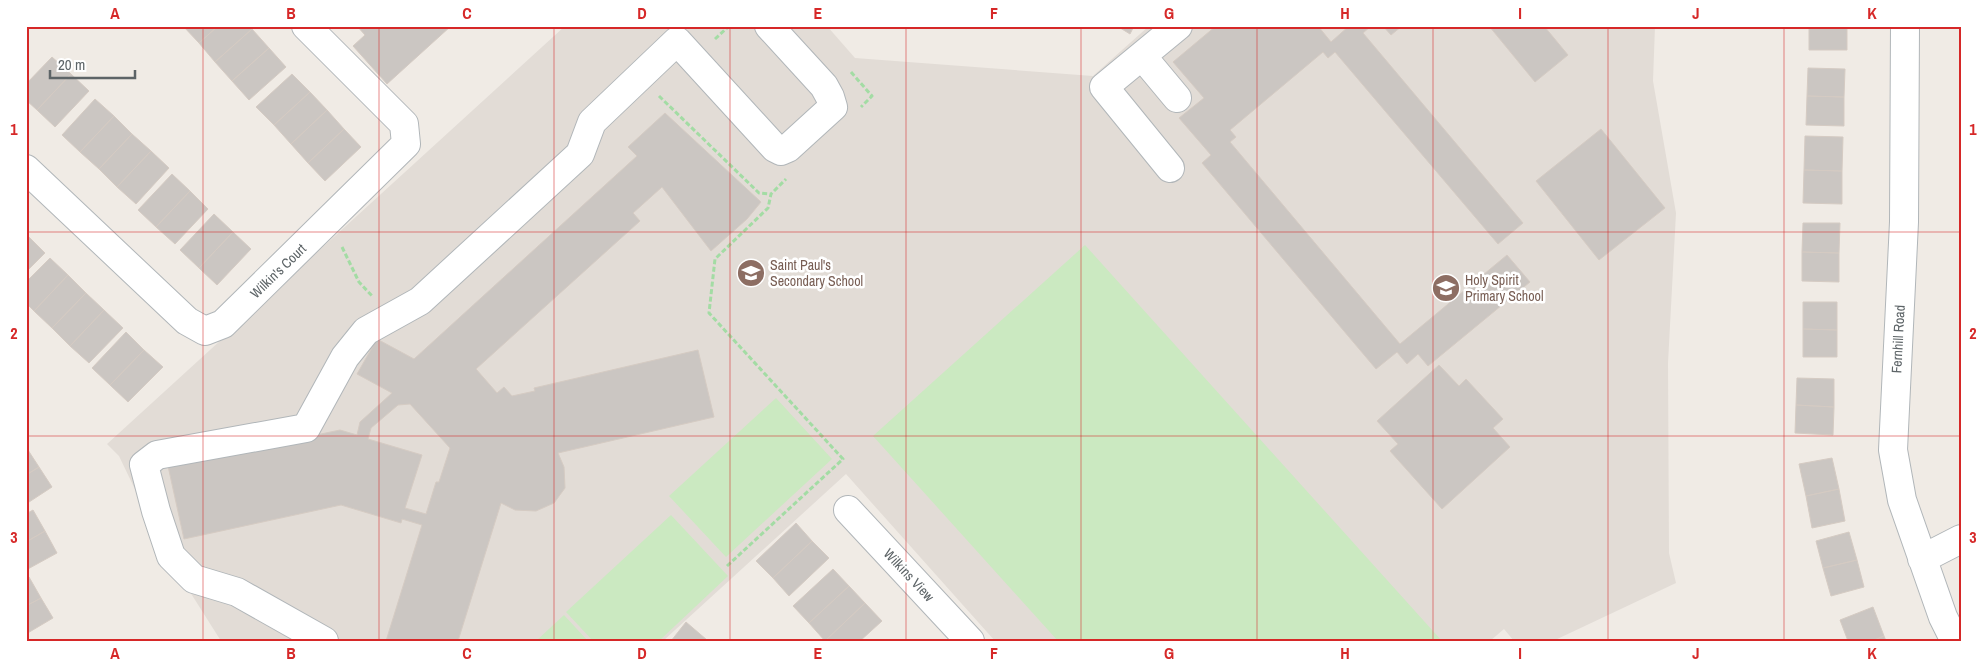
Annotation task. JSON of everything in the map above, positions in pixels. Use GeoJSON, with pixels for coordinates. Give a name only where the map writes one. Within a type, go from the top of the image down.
{"type":"FeatureCollection","features":[{"type":"Feature","properties":{"kind":"street","name":"Wilkin's Court"},"geometry":{"type":"LineString","coordinates":[[26,169],[187,321],[205,331],[223,324],[406,144],[404,124],[306,26]]}},
{"type":"Feature","properties":{"kind":"street"},"geometry":{"type":"LineString","coordinates":[[324,641],[237,592],[194,579],[171,556],[156,511],[144,465],[157,455],[306,428],[345,357],[366,331],[420,301],[580,154],[592,122],[670,34],[774,148],[781,151],[788,148],[833,107],[824,86],[769,26]]}},
{"type":"Feature","properties":{"kind":"street"},"geometry":{"type":"LineString","coordinates":[[1170,168],[1104,87],[1178,26]]}},
{"type":"Feature","properties":{"kind":"street","name":"Fernhill Road"},"geometry":{"type":"LineString","coordinates":[[1905,26],[1904,222],[1893,450],[1902,500],[1943,617],[1955,641]]}},
{"type":"Feature","properties":{"kind":"street"},"geometry":{"type":"LineString","coordinates":[[1142,56],[1177,98]]}},
{"type":"Feature","properties":{"kind":"street","name":"Wilkins View"},"geometry":{"type":"LineString","coordinates":[[848,510],[970,641]]}},
{"type":"Feature","properties":{"kind":"street"},"geometry":{"type":"LineString","coordinates":[[1922,559],[1961,539]]}},
{"type":"Feature","properties":{"kind":"path"},"geometry":{"type":"LineString","coordinates":[[848,68],[872,96],[859,109]]}},
{"type":"Feature","properties":{"kind":"path"},"geometry":{"type":"LineString","coordinates":[[727,566],[843,459],[709,312],[715,259],[768,208],[770,194],[791,174]]}},
{"type":"Feature","properties":{"kind":"path"},"geometry":{"type":"LineString","coordinates":[[326,224],[335,234],[359,282],[391,317]]}},
{"type":"Feature","properties":{"kind":"shaded area","name":"Saint Paul's Secondary School"},"geometry":{"type":"Polygon","coordinates":[[[565,26],[827,26],[855,58],[1093,76],[1149,26],[1655,26],[1653,81],[1676,213],[1668,363],[1669,553],[1676,583],[1553,641],[1514,641],[1504,629],[1490,641],[995,641],[846,474],[663,641],[221,641],[166,554],[119,456],[107,444],[565,26]]]}},
{"type":"Feature","properties":{"kind":"green space"},"geometry":{"type":"Polygon","coordinates":[[[1085,245],[1442,641],[1058,641],[873,436],[1085,245]]]}},
{"type":"Feature","properties":{"kind":"green space"},"geometry":{"type":"Polygon","coordinates":[[[776,398],[832,459],[726,557],[669,496],[776,398]]]}},
{"type":"Feature","properties":{"kind":"green space"},"geometry":{"type":"Polygon","coordinates":[[[671,515],[728,576],[659,641],[593,641],[566,612],[671,515]]]}},
{"type":"Feature","properties":{"kind":"green space"},"geometry":{"type":"Polygon","coordinates":[[[564,615],[588,641],[536,641],[564,615]]]}},
{"type":"Feature","properties":{"kind":"building"},"geometry":{"type":"Polygon","coordinates":[[[183,26],[218,26],[199,43],[183,26]]]}},
{"type":"Feature","properties":{"kind":"building"},"geometry":{"type":"Polygon","coordinates":[[[218,26],[249,26],[252,29],[215,62],[199,43],[218,26]]]}},
{"type":"Feature","properties":{"kind":"building"},"geometry":{"type":"Polygon","coordinates":[[[357,26],[451,26],[387,84],[353,46],[365,35],[357,26]]]}},
{"type":"Feature","properties":{"kind":"building"},"geometry":{"type":"Polygon","coordinates":[[[1117,26],[1134,26],[1130,34],[1117,26]]]}},
{"type":"Feature","properties":{"kind":"building"},"geometry":{"type":"Polygon","coordinates":[[[1216,26],[1318,26],[1331,42],[1349,26],[1371,26],[1363,33],[1523,223],[1498,244],[1335,52],[1328,58],[1323,52],[1230,130],[1236,137],[1230,142],[1400,344],[1507,255],[1530,282],[1428,366],[1418,354],[1407,364],[1397,352],[1376,369],[1202,163],[1211,155],[1179,118],[1204,98],[1173,62],[1216,26]]]}},
{"type":"Feature","properties":{"kind":"building"},"geometry":{"type":"Polygon","coordinates":[[[1383,26],[1402,26],[1391,35],[1383,26]]]}},
{"type":"Feature","properties":{"kind":"building"},"geometry":{"type":"Polygon","coordinates":[[[1489,26],[1544,26],[1568,55],[1535,82],[1489,26]]]}},
{"type":"Feature","properties":{"kind":"building"},"geometry":{"type":"Polygon","coordinates":[[[1809,26],[1847,26],[1847,50],[1809,50],[1809,26]]]}},
{"type":"Feature","properties":{"kind":"building"},"geometry":{"type":"Polygon","coordinates":[[[252,29],[269,48],[232,81],[215,62],[252,29]]]}},
{"type":"Feature","properties":{"kind":"building"},"geometry":{"type":"Polygon","coordinates":[[[269,48],[286,67],[249,100],[232,81],[269,48]]]}},
{"type":"Feature","properties":{"kind":"building"},"geometry":{"type":"Polygon","coordinates":[[[52,57],[71,74],[37,110],[26,100],[26,84],[52,57]]]}},
{"type":"Feature","properties":{"kind":"building"},"geometry":{"type":"Polygon","coordinates":[[[1808,68],[1845,69],[1844,97],[1807,96],[1808,68]]]}},
{"type":"Feature","properties":{"kind":"building"},"geometry":{"type":"Polygon","coordinates":[[[71,74],[89,91],[55,127],[37,110],[71,74]]]}},
{"type":"Feature","properties":{"kind":"building"},"geometry":{"type":"Polygon","coordinates":[[[292,74],[310,92],[274,125],[256,107],[292,74]]]}},
{"type":"Feature","properties":{"kind":"building"},"geometry":{"type":"Polygon","coordinates":[[[310,92],[327,110],[291,144],[274,125],[310,92]]]}},
{"type":"Feature","properties":{"kind":"building"},"geometry":{"type":"Polygon","coordinates":[[[1807,96],[1844,97],[1844,126],[1806,125],[1807,96]]]}},
{"type":"Feature","properties":{"kind":"building"},"geometry":{"type":"Polygon","coordinates":[[[95,99],[114,116],[80,152],[62,135],[95,99]]]}},
{"type":"Feature","properties":{"kind":"building"},"geometry":{"type":"Polygon","coordinates":[[[327,110],[344,129],[308,163],[291,144],[327,110]]]}},
{"type":"Feature","properties":{"kind":"building"},"geometry":{"type":"Polygon","coordinates":[[[665,113],[761,202],[747,219],[711,251],[662,187],[633,213],[640,221],[476,369],[497,393],[504,387],[512,396],[535,391],[534,388],[698,350],[714,417],[558,453],[564,467],[565,488],[554,503],[536,511],[515,510],[501,503],[458,641],[386,641],[422,525],[402,519],[401,523],[341,505],[184,539],[168,466],[340,430],[357,435],[360,422],[392,393],[357,374],[377,339],[414,359],[637,156],[628,147],[665,113]],[[410,404],[398,405],[371,428],[368,439],[422,455],[405,508],[426,514],[436,482],[439,482],[450,448],[410,404]]]}},
{"type":"Feature","properties":{"kind":"building"},"geometry":{"type":"Polygon","coordinates":[[[114,116],[132,134],[99,169],[80,152],[114,116]]]}},
{"type":"Feature","properties":{"kind":"building"},"geometry":{"type":"Polygon","coordinates":[[[344,129],[361,147],[325,181],[308,163],[344,129]]]}},
{"type":"Feature","properties":{"kind":"building"},"geometry":{"type":"Polygon","coordinates":[[[1601,129],[1665,208],[1599,260],[1536,181],[1601,129]]]}},
{"type":"Feature","properties":{"kind":"building"},"geometry":{"type":"Polygon","coordinates":[[[132,134],[151,151],[117,187],[99,169],[132,134]]]}},
{"type":"Feature","properties":{"kind":"building"},"geometry":{"type":"Polygon","coordinates":[[[1805,136],[1843,137],[1842,171],[1804,170],[1805,136]]]}},
{"type":"Feature","properties":{"kind":"building"},"geometry":{"type":"Polygon","coordinates":[[[151,151],[169,168],[136,204],[117,187],[151,151]]]}},
{"type":"Feature","properties":{"kind":"building"},"geometry":{"type":"Polygon","coordinates":[[[1804,170],[1842,171],[1842,204],[1803,203],[1804,170]]]}},
{"type":"Feature","properties":{"kind":"building"},"geometry":{"type":"Polygon","coordinates":[[[172,174],[190,191],[156,227],[138,210],[172,174]]]}},
{"type":"Feature","properties":{"kind":"building"},"geometry":{"type":"Polygon","coordinates":[[[190,191],[208,209],[175,244],[156,227],[190,191]]]}},
{"type":"Feature","properties":{"kind":"building"},"geometry":{"type":"Polygon","coordinates":[[[214,214],[233,232],[199,268],[180,250],[214,214]]]}},
{"type":"Feature","properties":{"kind":"building"},"geometry":{"type":"Polygon","coordinates":[[[1803,223],[1840,223],[1839,253],[1802,252],[1803,223]]]}},
{"type":"Feature","properties":{"kind":"building"},"geometry":{"type":"Polygon","coordinates":[[[233,232],[251,249],[217,285],[199,268],[233,232]]]}},
{"type":"Feature","properties":{"kind":"building"},"geometry":{"type":"Polygon","coordinates":[[[26,236],[45,253],[26,272],[26,236]]]}},
{"type":"Feature","properties":{"kind":"building"},"geometry":{"type":"Polygon","coordinates":[[[1802,252],[1839,253],[1839,282],[1802,281],[1802,252]]]}},
{"type":"Feature","properties":{"kind":"building"},"geometry":{"type":"Polygon","coordinates":[[[50,258],[68,275],[34,311],[26,303],[26,282],[50,258]]]}},
{"type":"Feature","properties":{"kind":"building"},"geometry":{"type":"Polygon","coordinates":[[[68,275],[86,293],[52,328],[34,311],[68,275]]]}},
{"type":"Feature","properties":{"kind":"building"},"geometry":{"type":"Polygon","coordinates":[[[86,293],[104,310],[70,346],[52,328],[86,293]]]}},
{"type":"Feature","properties":{"kind":"building"},"geometry":{"type":"Polygon","coordinates":[[[1803,302],[1837,302],[1837,330],[1803,329],[1803,302]]]}},
{"type":"Feature","properties":{"kind":"building"},"geometry":{"type":"Polygon","coordinates":[[[104,310],[123,328],[89,363],[70,346],[104,310]]]}},
{"type":"Feature","properties":{"kind":"building"},"geometry":{"type":"Polygon","coordinates":[[[1803,329],[1837,330],[1837,357],[1803,357],[1803,329]]]}},
{"type":"Feature","properties":{"kind":"building"},"geometry":{"type":"Polygon","coordinates":[[[126,332],[144,350],[110,385],[92,368],[126,332]]]}},
{"type":"Feature","properties":{"kind":"building"},"geometry":{"type":"Polygon","coordinates":[[[144,350],[163,367],[128,402],[110,385],[144,350]]]}},
{"type":"Feature","properties":{"kind":"building"},"geometry":{"type":"Polygon","coordinates":[[[1439,365],[1459,386],[1466,379],[1503,419],[1493,428],[1510,447],[1442,509],[1390,451],[1398,444],[1377,421],[1439,365]]]}},
{"type":"Feature","properties":{"kind":"building"},"geometry":{"type":"Polygon","coordinates":[[[1797,378],[1834,379],[1834,407],[1796,405],[1797,378]]]}},
{"type":"Feature","properties":{"kind":"building"},"geometry":{"type":"Polygon","coordinates":[[[1796,405],[1834,407],[1833,435],[1795,433],[1796,405]]]}},
{"type":"Feature","properties":{"kind":"building"},"geometry":{"type":"Polygon","coordinates":[[[26,447],[39,467],[26,475],[26,447]]]}},
{"type":"Feature","properties":{"kind":"building"},"geometry":{"type":"Polygon","coordinates":[[[1832,458],[1839,489],[1806,496],[1799,464],[1832,458]]]}},
{"type":"Feature","properties":{"kind":"building"},"geometry":{"type":"Polygon","coordinates":[[[39,467],[52,487],[26,504],[26,475],[39,467]]]}},
{"type":"Feature","properties":{"kind":"building"},"geometry":{"type":"Polygon","coordinates":[[[1839,489],[1845,521],[1812,528],[1806,496],[1839,489]]]}},
{"type":"Feature","properties":{"kind":"building"},"geometry":{"type":"Polygon","coordinates":[[[33,510],[45,531],[26,542],[26,514],[33,510]]]}},
{"type":"Feature","properties":{"kind":"building"},"geometry":{"type":"Polygon","coordinates":[[[796,523],[812,541],[773,578],[756,561],[796,523]]]}},
{"type":"Feature","properties":{"kind":"building"},"geometry":{"type":"Polygon","coordinates":[[[45,531],[57,553],[26,570],[26,542],[45,531]]]}},
{"type":"Feature","properties":{"kind":"building"},"geometry":{"type":"Polygon","coordinates":[[[1849,532],[1857,560],[1823,568],[1816,541],[1849,532]]]}},
{"type":"Feature","properties":{"kind":"building"},"geometry":{"type":"Polygon","coordinates":[[[812,541],[829,558],[789,596],[773,578],[812,541]]]}},
{"type":"Feature","properties":{"kind":"building"},"geometry":{"type":"Polygon","coordinates":[[[1857,560],[1864,587],[1831,596],[1823,568],[1857,560]]]}},
{"type":"Feature","properties":{"kind":"building"},"geometry":{"type":"Polygon","coordinates":[[[833,569],[849,586],[809,623],[793,606],[833,569]]]}},
{"type":"Feature","properties":{"kind":"building"},"geometry":{"type":"Polygon","coordinates":[[[29,577],[41,598],[26,606],[26,579],[29,577]]]}},
{"type":"Feature","properties":{"kind":"building"},"geometry":{"type":"Polygon","coordinates":[[[849,586],[865,603],[825,641],[809,623],[849,586]]]}},
{"type":"Feature","properties":{"kind":"building"},"geometry":{"type":"Polygon","coordinates":[[[41,598],[53,618],[26,634],[26,606],[41,598]]]}},
{"type":"Feature","properties":{"kind":"building"},"geometry":{"type":"Polygon","coordinates":[[[865,603],[882,621],[860,641],[825,641],[865,603]]]}},
{"type":"Feature","properties":{"kind":"building"},"geometry":{"type":"Polygon","coordinates":[[[1873,607],[1884,636],[1872,641],[1848,641],[1840,620],[1873,607]]]}},
{"type":"Feature","properties":{"kind":"building"},"geometry":{"type":"Polygon","coordinates":[[[686,622],[707,640],[671,641],[686,622]]]}},
{"type":"Feature","properties":{"kind":"building"},"geometry":{"type":"Polygon","coordinates":[[[1884,636],[1886,641],[1872,641],[1884,636]]]}},
{"type":"Feature","properties":{"kind":"place","name":"Saint Paul's Secondary School"},"geometry":{"type":"Point","coordinates":[751,273]}},
{"type":"Feature","properties":{"kind":"place","name":"Holy Spirit Primary School"},"geometry":{"type":"Point","coordinates":[1446,288]}}]}
